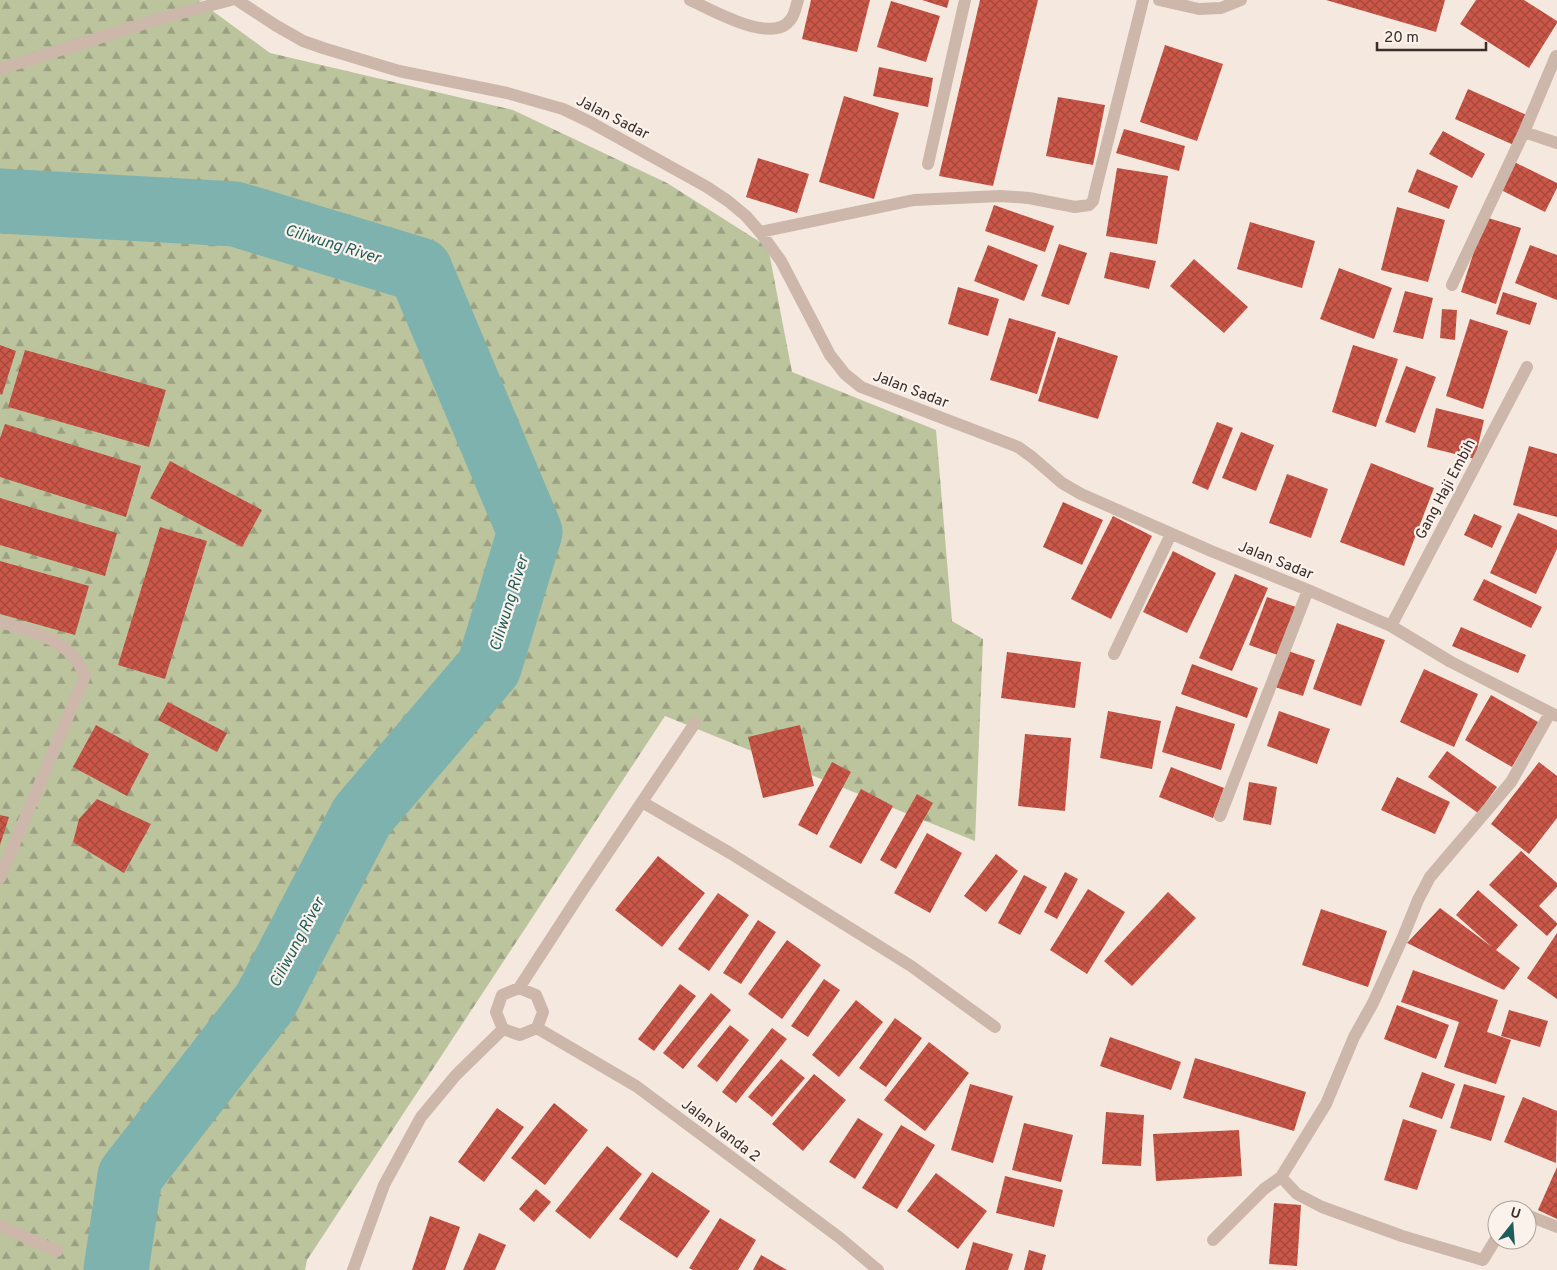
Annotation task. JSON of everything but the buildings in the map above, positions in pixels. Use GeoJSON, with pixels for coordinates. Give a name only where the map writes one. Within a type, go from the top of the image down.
{"type":"FeatureCollection","features":[{"type":"Feature","properties":{"kind":"street"},"geometry":{"type":"LineString","coordinates":[[0,69],[162,18],[231,0]]}},
{"type":"Feature","properties":{"kind":"street","name":"Jalan Sadar"},"geometry":{"type":"LineString","coordinates":[[237,0],[275,25],[323,48],[391,68],[507,93],[563,109],[590,122],[707,187],[746,216],[781,261],[830,355],[845,374],[861,387],[1018,447],[1062,483],[1082,494],[1391,626],[1451,662],[1554,715]]}},
{"type":"Feature","properties":{"kind":"street"},"geometry":{"type":"LineString","coordinates":[[690,0],[747,25],[764,30],[783,26],[792,18],[798,0]]}},
{"type":"Feature","properties":{"kind":"street"},"geometry":{"type":"LineString","coordinates":[[928,164],[966,0]]}},
{"type":"Feature","properties":{"kind":"street"},"geometry":{"type":"LineString","coordinates":[[760,232],[914,200],[1000,196],[1029,198],[1075,207],[1089,205],[1096,188],[1143,0]]}},
{"type":"Feature","properties":{"kind":"street"},"geometry":{"type":"LineString","coordinates":[[1159,0],[1199,10],[1221,8],[1241,0]]}},
{"type":"Feature","properties":{"kind":"street"},"geometry":{"type":"LineString","coordinates":[[1452,285],[1524,132],[1556,56]]}},
{"type":"Feature","properties":{"kind":"street"},"geometry":{"type":"LineString","coordinates":[[1524,132],[1557,142]]}},
{"type":"Feature","properties":{"kind":"street","name":"Gang Haji Embih"},"geometry":{"type":"LineString","coordinates":[[1391,626],[1527,367]]}},
{"type":"Feature","properties":{"kind":"street"},"geometry":{"type":"LineString","coordinates":[[1114,654],[1172,534]]}},
{"type":"Feature","properties":{"kind":"street"},"geometry":{"type":"LineString","coordinates":[[1220,816],[1308,590]]}},
{"type":"Feature","properties":{"kind":"street"},"geometry":{"type":"LineString","coordinates":[[0,622],[40,635],[60,644],[75,659],[85,676],[0,878]]}},
{"type":"Feature","properties":{"kind":"street"},"geometry":{"type":"LineString","coordinates":[[1213,1240],[1264,1189],[1281,1177],[1326,1104],[1354,1037],[1373,1003],[1430,877],[1512,782],[1554,715]]}},
{"type":"Feature","properties":{"kind":"street"},"geometry":{"type":"LineString","coordinates":[[519,988],[536,995],[543,1012],[537,1028],[520,1035],[503,1029],[496,1012],[502,995],[519,988],[695,723]]}},
{"type":"Feature","properties":{"kind":"street"},"geometry":{"type":"LineString","coordinates":[[642,802],[730,852],[912,966],[995,1027]]}},
{"type":"Feature","properties":{"kind":"street","name":"Jalan Vanda 2"},"geometry":{"type":"LineString","coordinates":[[537,1028],[636,1086],[840,1238],[878,1270]]}},
{"type":"Feature","properties":{"kind":"street"},"geometry":{"type":"LineString","coordinates":[[353,1270],[384,1185],[421,1117],[456,1076],[503,1029]]}},
{"type":"Feature","properties":{"kind":"street"},"geometry":{"type":"LineString","coordinates":[[1281,1177],[1297,1194],[1322,1207],[1402,1236],[1483,1260],[1489,1250]]}},
{"type":"Feature","properties":{"kind":"street"},"geometry":{"type":"LineString","coordinates":[[1537,1219],[1557,1227]]}},
{"type":"Feature","properties":{"kind":"street"},"geometry":{"type":"LineString","coordinates":[[0,1226],[57,1251]]}},
{"type":"Feature","properties":{"kind":"green space"},"geometry":{"type":"Polygon","coordinates":[[[0,0],[203,0],[199,1],[270,53],[513,110],[667,183],[768,247],[792,372],[936,430],[952,621],[983,639],[975,841],[665,716],[307,1260],[305,1270],[0,1270],[0,0]]]}},
{"type":"Feature","properties":{"kind":"waterway","name":"Ciliwung River"},"geometry":{"type":"LineString","coordinates":[[0,201],[235,214],[420,270],[530,532],[489,667],[362,816],[265,1002],[130,1176],[116,1270]]}}]}
